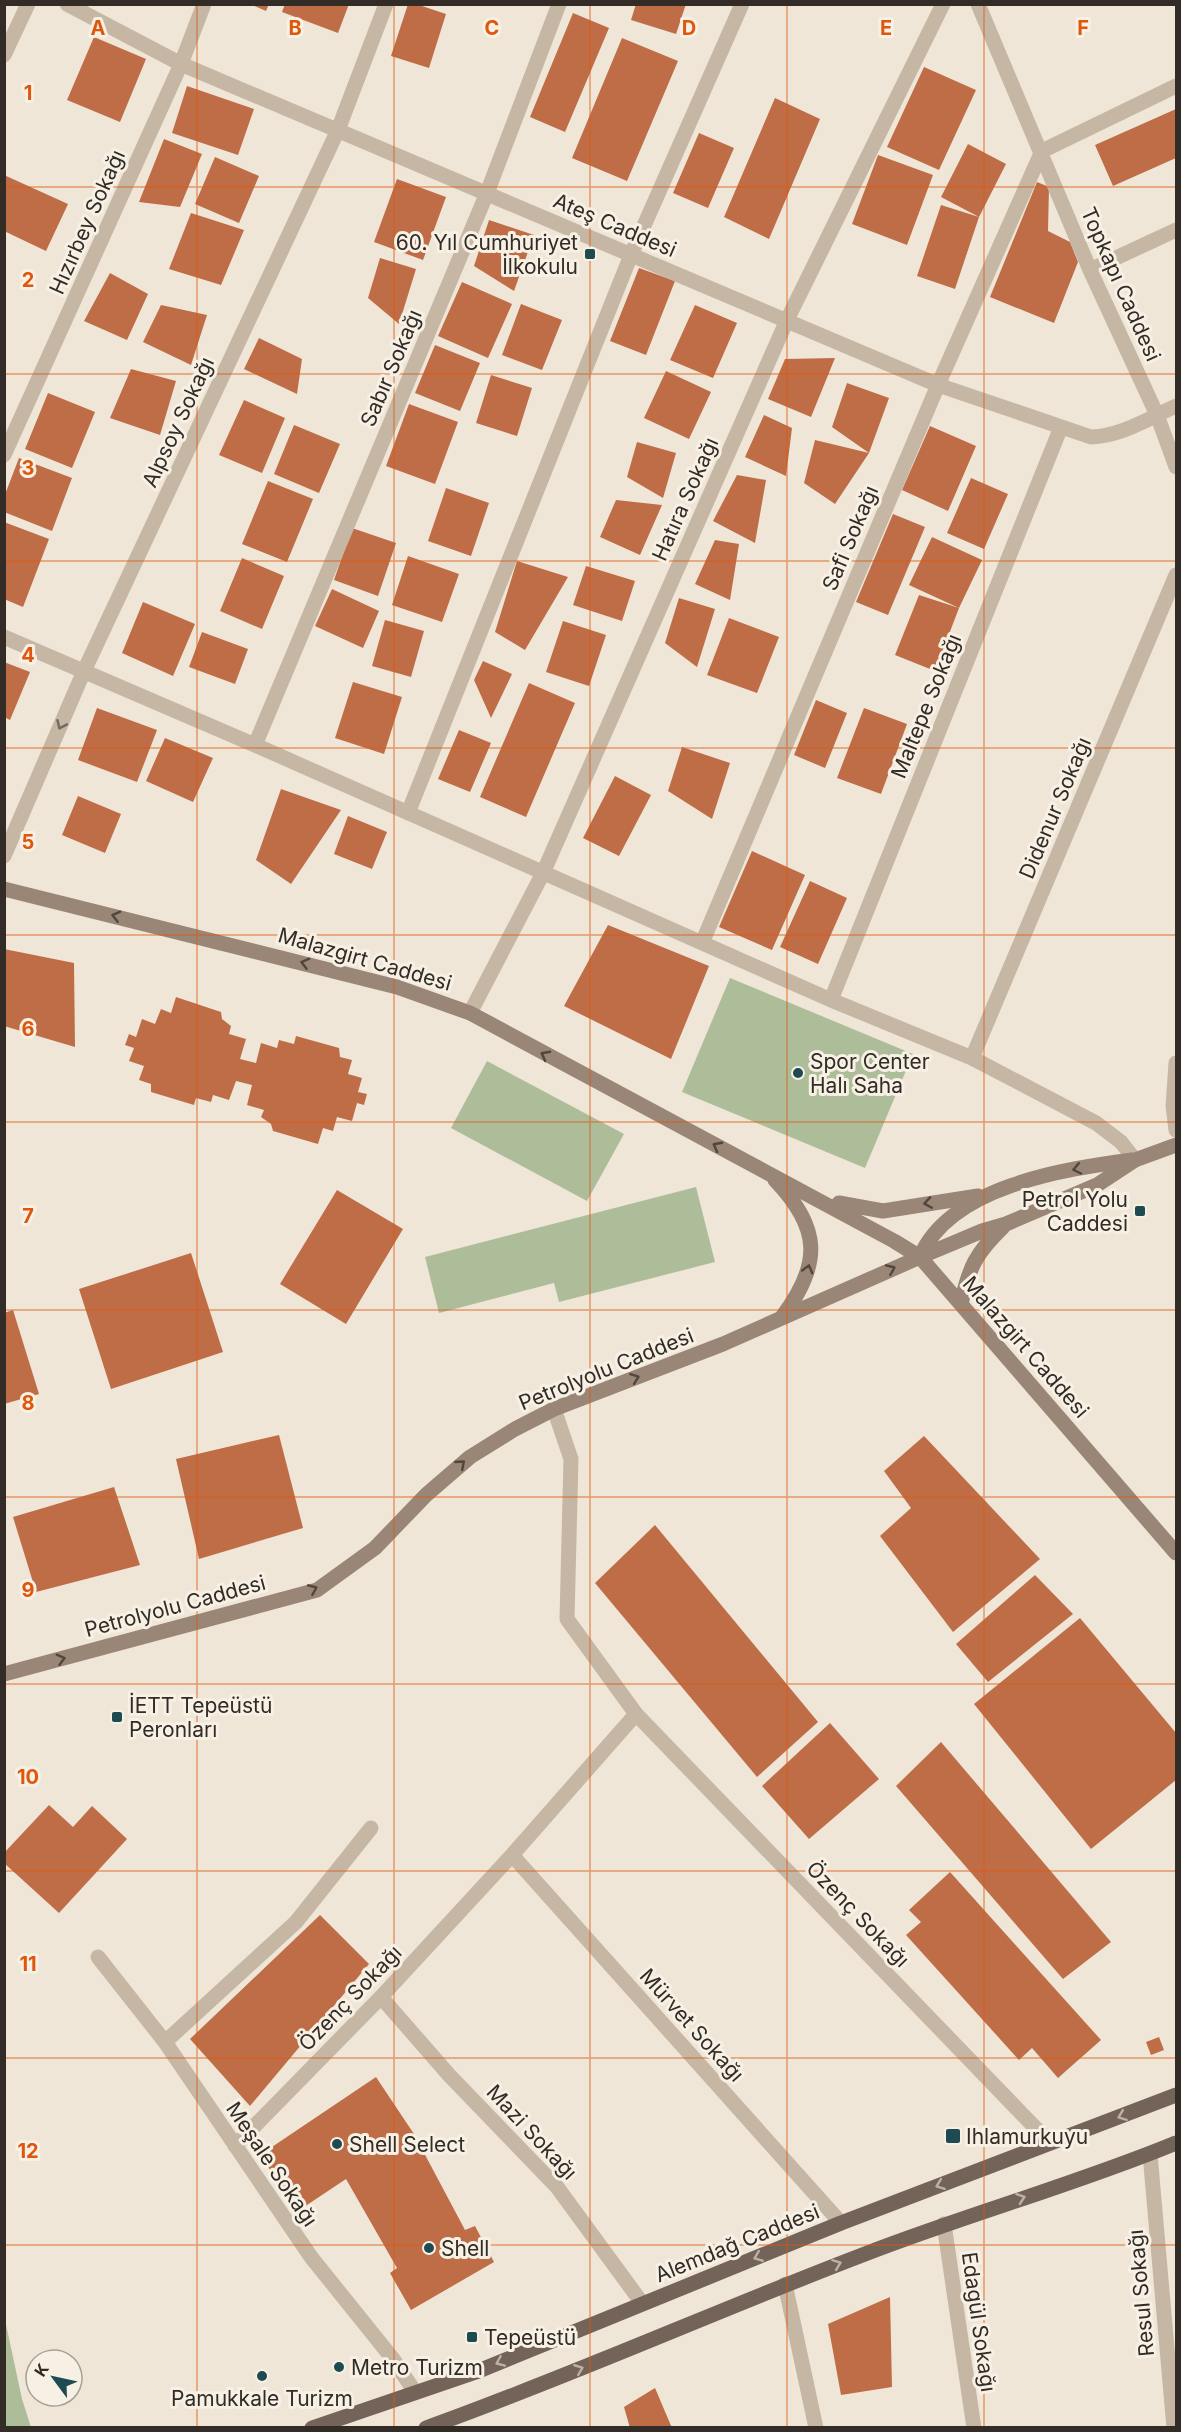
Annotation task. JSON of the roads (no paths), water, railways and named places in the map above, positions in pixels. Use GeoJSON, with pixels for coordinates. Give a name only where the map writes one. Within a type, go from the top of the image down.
{"type":"FeatureCollection","features":[{"type":"Feature","properties":{"kind":"main road","name":"Malazgirt Caddesi"},"geometry":{"type":"LineString","coordinates":[[4,889],[398,987],[470,1013],[818,1198],[920,1257],[1176,1553]]}},
{"type":"Feature","properties":{"kind":"main road","name":"Petrolyolu Caddesi"},"geometry":{"type":"LineString","coordinates":[[4,1674],[317,1590],[375,1548],[426,1496],[470,1457],[515,1429],[554,1409],[780,1319],[920,1257],[982,1231],[1006,1224],[1097,1185],[1135,1160],[1176,1145]]}},
{"type":"Feature","properties":{"kind":"main road"},"geometry":{"type":"LineString","coordinates":[[920,1257],[935,1232],[954,1213],[985,1195],[1078,1168],[1135,1160]]}},
{"type":"Feature","properties":{"kind":"main road"},"geometry":{"type":"LineString","coordinates":[[769,1173],[797,1206],[808,1226],[812,1242],[810,1265],[802,1287],[780,1319]]}},
{"type":"Feature","properties":{"kind":"main road","name":"Malazgirt Caddesi"},"geometry":{"type":"LineString","coordinates":[[818,1198],[883,1211],[985,1195]]}},
{"type":"Feature","properties":{"kind":"main road"},"geometry":{"type":"LineString","coordinates":[[961,1304],[966,1278],[981,1248],[1006,1224]]}},
{"type":"Feature","properties":{"kind":"main road","name":"Alemdağ Caddesi"},"geometry":{"type":"LineString","coordinates":[[312,2427],[476,2372],[841,2223],[1176,2095]]}},
{"type":"Feature","properties":{"kind":"main road"},"geometry":{"type":"LineString","coordinates":[[426,2427],[508,2399],[785,2284],[944,2224],[1176,2144]]}},
{"type":"Feature","properties":{"kind":"street"},"geometry":{"type":"LineString","coordinates":[[4,55],[28,4]]}},
{"type":"Feature","properties":{"kind":"street","name":"Ateş Caddesi"},"geometry":{"type":"LineString","coordinates":[[67,4],[181,64],[938,385],[1091,437],[1106,437],[1176,406]]}},
{"type":"Feature","properties":{"kind":"street","name":"Hızırbey Sokağı"},"geometry":{"type":"LineString","coordinates":[[4,455],[181,64],[204,4]]}},
{"type":"Feature","properties":{"kind":"street","name":"Alpsoy Sokağı"},"geometry":{"type":"LineString","coordinates":[[4,856],[84,671],[338,130],[386,4]]}},
{"type":"Feature","properties":{"kind":"street","name":"Sabır Sokağı"},"geometry":{"type":"LineString","coordinates":[[255,745],[487,193],[559,4]]}},
{"type":"Feature","properties":{"kind":"street"},"geometry":{"type":"LineString","coordinates":[[408,813],[631,255],[742,4]]}},
{"type":"Feature","properties":{"kind":"street","name":"Hatıra Sokağı"},"geometry":{"type":"LineString","coordinates":[[470,1013],[543,873],[787,320],[943,4]]}},
{"type":"Feature","properties":{"kind":"street","name":"Topkapı Caddesi"},"geometry":{"type":"LineString","coordinates":[[978,4],[1042,151],[1090,270],[1157,415],[1176,467]]}},
{"type":"Feature","properties":{"kind":"street"},"geometry":{"type":"LineString","coordinates":[[1042,151],[1176,86]]}},
{"type":"Feature","properties":{"kind":"street","name":"Safi Sokağı"},"geometry":{"type":"LineString","coordinates":[[702,943],[938,385],[1042,151]]}},
{"type":"Feature","properties":{"kind":"street"},"geometry":{"type":"LineString","coordinates":[[1090,270],[1176,230]]}},
{"type":"Feature","properties":{"kind":"street","name":"Maltepe Sokağı"},"geometry":{"type":"LineString","coordinates":[[831,1000],[1061,427]]}},
{"type":"Feature","properties":{"kind":"street","name":"Didenur Sokağı"},"geometry":{"type":"LineString","coordinates":[[972,1058],[1176,575]]}},
{"type":"Feature","properties":{"kind":"street"},"geometry":{"type":"LineString","coordinates":[[4,637],[255,745],[831,1000],[972,1058],[1096,1123],[1121,1142],[1135,1160]]}},
{"type":"Feature","properties":{"kind":"street"},"geometry":{"type":"LineString","coordinates":[[1176,1063],[1173,1106],[1176,1130]]}},
{"type":"Feature","properties":{"kind":"street","name":"Özenç Sokağı"},"geometry":{"type":"LineString","coordinates":[[554,1409],[571,1459],[567,1619],[636,1714],[1050,2143]]}},
{"type":"Feature","properties":{"kind":"street","name":"Özenç Sokağı"},"geometry":{"type":"LineString","coordinates":[[235,2146],[381,1997],[512,1855],[636,1714]]}},
{"type":"Feature","properties":{"kind":"street"},"geometry":{"type":"LineString","coordinates":[[165,2042],[296,1922],[371,1828]]}},
{"type":"Feature","properties":{"kind":"street","name":"Mürvet Sokağı"},"geometry":{"type":"LineString","coordinates":[[512,1855],[841,2223]]}},
{"type":"Feature","properties":{"kind":"street","name":"Meşale Sokağı"},"geometry":{"type":"LineString","coordinates":[[98,1957],[165,2042],[311,2257],[416,2392]]}},
{"type":"Feature","properties":{"kind":"street","name":"Mazi Sokağı"},"geometry":{"type":"LineString","coordinates":[[381,1997],[449,2075],[557,2187],[642,2303]]}},
{"type":"Feature","properties":{"kind":"street","name":"Resul Sokağı"},"geometry":{"type":"LineString","coordinates":[[1150,2154],[1174,2427]]}},
{"type":"Feature","properties":{"kind":"street","name":"Edagül Sokağı"},"geometry":{"type":"LineString","coordinates":[[944,2224],[974,2427]]}},
{"type":"Feature","properties":{"kind":"street"},"geometry":{"type":"LineString","coordinates":[[785,2284],[816,2427]]}},
{"type":"Feature","properties":{"kind":"place","name":"60. Yıl Cumhuriyet İlkokulu"},"geometry":{"type":"Point","coordinates":[590,254]}},
{"type":"Feature","properties":{"kind":"place","name":"Spor Center Halı Saha"},"geometry":{"type":"Point","coordinates":[798,1073]}},
{"type":"Feature","properties":{"kind":"place","name":"Petrol Yolu Caddesi"},"geometry":{"type":"Point","coordinates":[1140,1211]}},
{"type":"Feature","properties":{"kind":"place","name":"İETT Tepeüstü Peronları"},"geometry":{"type":"Point","coordinates":[117,1717]}},
{"type":"Feature","properties":{"kind":"place","name":"Ihlamurkuyu"},"geometry":{"type":"Point","coordinates":[953,2136]}},
{"type":"Feature","properties":{"kind":"place","name":"Shell Select"},"geometry":{"type":"Point","coordinates":[337,2144]}},
{"type":"Feature","properties":{"kind":"place","name":"Shell"},"geometry":{"type":"Point","coordinates":[429,2248]}},
{"type":"Feature","properties":{"kind":"place","name":"Tepeüstü"},"geometry":{"type":"Point","coordinates":[472,2337]}},
{"type":"Feature","properties":{"kind":"place","name":"Metro Turizm"},"geometry":{"type":"Point","coordinates":[339,2367]}},
{"type":"Feature","properties":{"kind":"place","name":"Pamukkale Turizm"},"geometry":{"type":"Point","coordinates":[262,2376]}}]}
